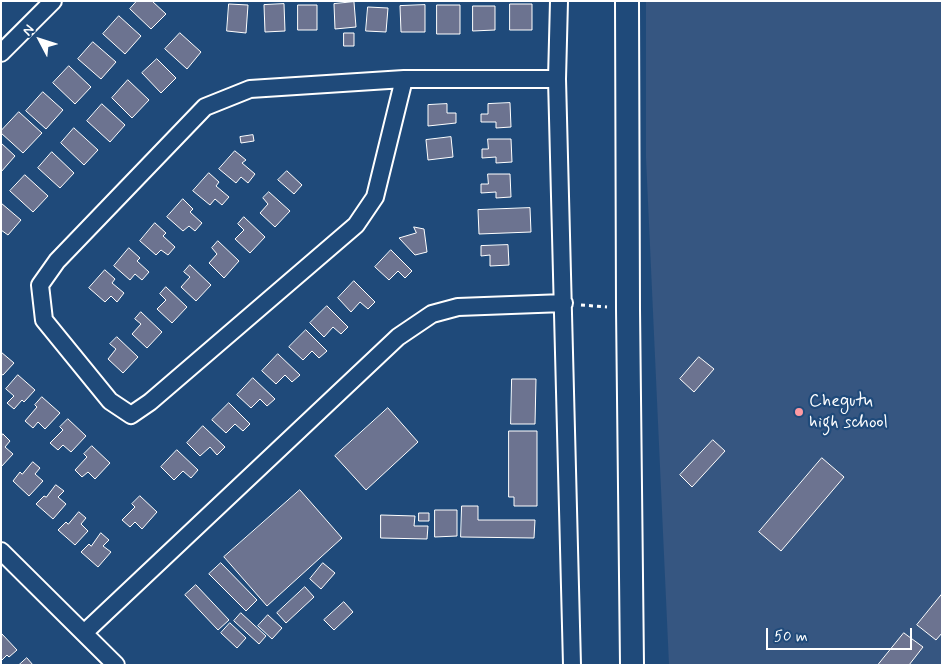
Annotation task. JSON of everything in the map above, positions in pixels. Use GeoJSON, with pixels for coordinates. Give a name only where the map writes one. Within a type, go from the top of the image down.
{"type":"FeatureCollection","features":[{"type":"Feature","properties":{"kind":"street"},"geometry":{"type":"LineString","coordinates":[[2,50],[53,1]]}},
{"type":"Feature","properties":{"kind":"street"},"geometry":{"type":"LineString","coordinates":[[559,1],[558,79],[572,665]]}},
{"type":"Feature","properties":{"kind":"street"},"geometry":{"type":"LineString","coordinates":[[627,1],[632,665]]}},
{"type":"Feature","properties":{"kind":"street"},"geometry":{"type":"LineString","coordinates":[[404,80],[375,197],[356,225],[150,402],[131,415],[110,401],[44,320],[40,285],[57,262],[205,106],[250,89],[404,80],[558,79]]}},
{"type":"Feature","properties":{"kind":"street"},"geometry":{"type":"LineString","coordinates":[[84,633],[398,337],[432,314],[458,307],[564,303]]}},
{"type":"Feature","properties":{"kind":"street"},"geometry":{"type":"LineString","coordinates":[[4,560],[116,665]]}},
{"type":"Feature","properties":{"kind":"path"},"geometry":{"type":"LineString","coordinates":[[564,303],[628,309]]}},
{"type":"Feature","properties":{"kind":"shaded area","name":"Chegutu high school"},"geometry":{"type":"Polygon","coordinates":[[[646,1],[942,1],[942,665],[669,665],[646,158],[646,1]]]}},
{"type":"Feature","properties":{"kind":"building"},"geometry":{"type":"Polygon","coordinates":[[[137,1],[152,1],[166,14],[151,29],[130,9],[137,1]]]}},
{"type":"Feature","properties":{"kind":"building"},"geometry":{"type":"Polygon","coordinates":[[[354,2],[356,27],[335,29],[334,4],[354,2]]]}},
{"type":"Feature","properties":{"kind":"building"},"geometry":{"type":"Polygon","coordinates":[[[229,4],[248,5],[246,33],[227,31],[229,4]]]}},
{"type":"Feature","properties":{"kind":"building"},"geometry":{"type":"Polygon","coordinates":[[[284,4],[285,31],[265,32],[264,5],[284,4]]]}},
{"type":"Feature","properties":{"kind":"building"},"geometry":{"type":"Polygon","coordinates":[[[510,4],[532,4],[532,30],[510,30],[510,4]]]}},
{"type":"Feature","properties":{"kind":"building"},"geometry":{"type":"Polygon","coordinates":[[[298,5],[317,5],[317,30],[298,30],[298,5]]]}},
{"type":"Feature","properties":{"kind":"building"},"geometry":{"type":"Polygon","coordinates":[[[425,5],[425,32],[401,32],[400,6],[425,5]]]}},
{"type":"Feature","properties":{"kind":"building"},"geometry":{"type":"Polygon","coordinates":[[[437,5],[460,5],[460,34],[437,34],[437,5]]]}},
{"type":"Feature","properties":{"kind":"building"},"geometry":{"type":"Polygon","coordinates":[[[473,6],[495,6],[495,30],[473,31],[473,6]]]}},
{"type":"Feature","properties":{"kind":"building"},"geometry":{"type":"Polygon","coordinates":[[[368,7],[388,8],[386,32],[366,31],[368,7]]]}},
{"type":"Feature","properties":{"kind":"building"},"geometry":{"type":"Polygon","coordinates":[[[119,16],[141,36],[125,54],[103,34],[119,16]]]}},
{"type":"Feature","properties":{"kind":"building"},"geometry":{"type":"Polygon","coordinates":[[[180,33],[201,52],[187,69],[165,49],[180,33]]]}},
{"type":"Feature","properties":{"kind":"building"},"geometry":{"type":"Polygon","coordinates":[[[344,33],[354,33],[354,46],[344,46],[344,33]]]}},
{"type":"Feature","properties":{"kind":"building"},"geometry":{"type":"Polygon","coordinates":[[[93,42],[116,62],[101,79],[78,59],[93,42]]]}},
{"type":"Feature","properties":{"kind":"building"},"geometry":{"type":"Polygon","coordinates":[[[157,59],[176,78],[161,93],[142,73],[157,59]]]}},
{"type":"Feature","properties":{"kind":"building"},"geometry":{"type":"Polygon","coordinates":[[[69,66],[91,87],[75,104],[53,83],[69,66]]]}},
{"type":"Feature","properties":{"kind":"building"},"geometry":{"type":"Polygon","coordinates":[[[128,80],[149,100],[132,118],[112,98],[128,80]]]}},
{"type":"Feature","properties":{"kind":"building"},"geometry":{"type":"Polygon","coordinates":[[[43,92],[63,110],[46,129],[26,111],[43,92]]]}},
{"type":"Feature","properties":{"kind":"building"},"geometry":{"type":"Polygon","coordinates":[[[510,103],[511,127],[496,128],[496,122],[481,122],[481,114],[488,114],[488,104],[510,103]]]}},
{"type":"Feature","properties":{"kind":"building"},"geometry":{"type":"Polygon","coordinates":[[[102,104],[125,125],[110,142],[87,121],[102,104]]]}},
{"type":"Feature","properties":{"kind":"building"},"geometry":{"type":"Polygon","coordinates":[[[447,104],[447,113],[456,113],[456,123],[428,126],[428,105],[447,104]]]}},
{"type":"Feature","properties":{"kind":"building"},"geometry":{"type":"Polygon","coordinates":[[[19,112],[42,133],[23,153],[1,133],[19,112]]]}},
{"type":"Feature","properties":{"kind":"building"},"geometry":{"type":"Polygon","coordinates":[[[74,128],[98,150],[84,165],[61,143],[74,128]]]}},
{"type":"Feature","properties":{"kind":"building"},"geometry":{"type":"Polygon","coordinates":[[[253,135],[254,141],[241,143],[240,137],[253,135]]]}},
{"type":"Feature","properties":{"kind":"building"},"geometry":{"type":"Polygon","coordinates":[[[451,137],[453,157],[428,160],[426,140],[451,137]]]}},
{"type":"Feature","properties":{"kind":"building"},"geometry":{"type":"Polygon","coordinates":[[[488,139],[511,139],[512,162],[496,163],[496,157],[482,158],[482,149],[488,149],[488,139]]]}},
{"type":"Feature","properties":{"kind":"building"},"geometry":{"type":"Polygon","coordinates":[[[1,143],[15,156],[1,172],[1,143]]]}},
{"type":"Feature","properties":{"kind":"building"},"geometry":{"type":"Polygon","coordinates":[[[235,151],[246,160],[242,163],[255,174],[248,183],[241,177],[236,183],[219,169],[235,151]]]}},
{"type":"Feature","properties":{"kind":"building"},"geometry":{"type":"Polygon","coordinates":[[[52,152],[74,173],[60,188],[38,168],[52,152]]]}},
{"type":"Feature","properties":{"kind":"building"},"geometry":{"type":"Polygon","coordinates":[[[287,171],[302,185],[294,194],[278,180],[287,171]]]}},
{"type":"Feature","properties":{"kind":"building"},"geometry":{"type":"Polygon","coordinates":[[[209,173],[219,182],[216,186],[229,197],[222,205],[215,199],[210,205],[193,191],[209,173]]]}},
{"type":"Feature","properties":{"kind":"building"},"geometry":{"type":"Polygon","coordinates":[[[488,174],[510,174],[511,197],[496,198],[496,192],[481,193],[481,184],[488,184],[488,174]]]}},
{"type":"Feature","properties":{"kind":"building"},"geometry":{"type":"Polygon","coordinates":[[[25,175],[48,196],[33,212],[10,191],[25,175]]]}},
{"type":"Feature","properties":{"kind":"building"},"geometry":{"type":"Polygon","coordinates":[[[269,192],[290,211],[275,227],[260,213],[268,204],[263,198],[269,192]]]}},
{"type":"Feature","properties":{"kind":"building"},"geometry":{"type":"Polygon","coordinates":[[[183,199],[193,209],[190,212],[202,223],[195,231],[189,226],[183,231],[167,217],[183,199]]]}},
{"type":"Feature","properties":{"kind":"building"},"geometry":{"type":"Polygon","coordinates":[[[1,203],[21,220],[8,235],[1,230],[1,203]]]}},
{"type":"Feature","properties":{"kind":"building"},"geometry":{"type":"Polygon","coordinates":[[[530,208],[531,232],[479,234],[478,210],[530,208]]]}},
{"type":"Feature","properties":{"kind":"building"},"geometry":{"type":"Polygon","coordinates":[[[244,217],[265,237],[250,253],[235,239],[244,230],[238,224],[244,217]]]}},
{"type":"Feature","properties":{"kind":"building"},"geometry":{"type":"Polygon","coordinates":[[[155,223],[166,233],[163,236],[175,247],[168,255],[161,250],[156,255],[140,241],[155,223]]]}},
{"type":"Feature","properties":{"kind":"building"},"geometry":{"type":"Polygon","coordinates":[[[414,227],[424,229],[427,252],[415,255],[399,238],[416,233],[414,227]]]}},
{"type":"Feature","properties":{"kind":"building"},"geometry":{"type":"Polygon","coordinates":[[[218,241],[239,261],[224,278],[209,263],[217,254],[212,248],[218,241]]]}},
{"type":"Feature","properties":{"kind":"building"},"geometry":{"type":"Polygon","coordinates":[[[508,245],[509,265],[490,266],[490,255],[481,256],[481,246],[508,245]]]}},
{"type":"Feature","properties":{"kind":"building"},"geometry":{"type":"Polygon","coordinates":[[[129,248],[140,258],[137,261],[149,272],[142,280],[135,274],[130,280],[114,266],[129,248]]]}},
{"type":"Feature","properties":{"kind":"building"},"geometry":{"type":"Polygon","coordinates":[[[391,250],[412,271],[405,278],[398,271],[389,280],[375,267],[391,250]]]}},
{"type":"Feature","properties":{"kind":"building"},"geometry":{"type":"Polygon","coordinates":[[[190,265],[211,285],[196,301],[181,287],[190,277],[184,272],[190,265]]]}},
{"type":"Feature","properties":{"kind":"building"},"geometry":{"type":"Polygon","coordinates":[[[105,270],[115,279],[112,283],[124,293],[117,302],[111,296],[105,302],[89,288],[105,270]]]}},
{"type":"Feature","properties":{"kind":"building"},"geometry":{"type":"Polygon","coordinates":[[[354,281],[375,302],[368,309],[360,302],[351,312],[338,298],[354,281]]]}},
{"type":"Feature","properties":{"kind":"building"},"geometry":{"type":"Polygon","coordinates":[[[166,287],[187,307],[172,323],[157,309],[166,300],[160,294],[166,287]]]}},
{"type":"Feature","properties":{"kind":"building"},"geometry":{"type":"Polygon","coordinates":[[[327,306],[348,327],[341,334],[333,327],[324,337],[310,323],[327,306]]]}},
{"type":"Feature","properties":{"kind":"building"},"geometry":{"type":"Polygon","coordinates":[[[141,312],[162,332],[147,348],[132,334],[141,324],[135,319],[141,312]]]}},
{"type":"Feature","properties":{"kind":"building"},"geometry":{"type":"Polygon","coordinates":[[[306,330],[327,351],[319,358],[312,351],[303,360],[289,347],[306,330]]]}},
{"type":"Feature","properties":{"kind":"building"},"geometry":{"type":"Polygon","coordinates":[[[117,337],[138,357],[123,373],[108,359],[116,349],[110,344],[117,337]]]}},
{"type":"Feature","properties":{"kind":"building"},"geometry":{"type":"Polygon","coordinates":[[[1,352],[14,363],[3,375],[1,374],[1,352]]]}},
{"type":"Feature","properties":{"kind":"building"},"geometry":{"type":"Polygon","coordinates":[[[278,354],[300,375],[292,382],[285,375],[276,384],[262,371],[278,354]]]}},
{"type":"Feature","properties":{"kind":"building"},"geometry":{"type":"Polygon","coordinates":[[[699,357],[714,369],[694,392],[680,379],[699,357]]]}},
{"type":"Feature","properties":{"kind":"building"},"geometry":{"type":"Polygon","coordinates":[[[18,375],[35,390],[24,402],[22,400],[14,409],[7,403],[14,396],[6,389],[18,375]]]}},
{"type":"Feature","properties":{"kind":"building"},"geometry":{"type":"Polygon","coordinates":[[[253,378],[275,399],[267,406],[260,399],[251,408],[237,395],[253,378]]]}},
{"type":"Feature","properties":{"kind":"building"},"geometry":{"type":"Polygon","coordinates":[[[512,379],[536,379],[535,424],[511,424],[512,379]]]}},
{"type":"Feature","properties":{"kind":"building"},"geometry":{"type":"Polygon","coordinates":[[[42,397],[60,413],[45,429],[38,422],[33,428],[25,421],[37,407],[35,405],[42,397]]]}},
{"type":"Feature","properties":{"kind":"building"},"geometry":{"type":"Polygon","coordinates":[[[229,403],[250,424],[243,431],[235,424],[226,433],[212,420],[229,403]]]}},
{"type":"Feature","properties":{"kind":"building"},"geometry":{"type":"Polygon","coordinates":[[[388,408],[418,442],[366,490],[335,456],[388,408]]]}},
{"type":"Feature","properties":{"kind":"building"},"geometry":{"type":"Polygon","coordinates":[[[68,419],[86,436],[71,452],[63,445],[58,450],[50,443],[63,430],[60,427],[68,419]]]}},
{"type":"Feature","properties":{"kind":"building"},"geometry":{"type":"Polygon","coordinates":[[[203,426],[225,447],[217,455],[210,447],[200,456],[187,443],[203,426]]]}},
{"type":"Feature","properties":{"kind":"building"},"geometry":{"type":"Polygon","coordinates":[[[509,431],[537,431],[537,506],[514,506],[514,497],[509,497],[509,431]]]}},
{"type":"Feature","properties":{"kind":"building"},"geometry":{"type":"Polygon","coordinates":[[[3,434],[10,441],[5,447],[13,454],[1,467],[1,437],[3,434]]]}},
{"type":"Feature","properties":{"kind":"building"},"geometry":{"type":"Polygon","coordinates":[[[713,440],[725,451],[692,487],[680,475],[713,440]]]}},
{"type":"Feature","properties":{"kind":"building"},"geometry":{"type":"Polygon","coordinates":[[[92,446],[110,463],[95,479],[88,472],[82,477],[75,470],[87,457],[84,454],[92,446]]]}},
{"type":"Feature","properties":{"kind":"building"},"geometry":{"type":"Polygon","coordinates":[[[177,450],[198,470],[191,478],[183,471],[174,480],[161,467],[177,450]]]}},
{"type":"Feature","properties":{"kind":"building"},"geometry":{"type":"Polygon","coordinates":[[[822,458],[844,477],[781,551],[759,532],[822,458]]]}},
{"type":"Feature","properties":{"kind":"building"},"geometry":{"type":"Polygon","coordinates":[[[33,462],[40,468],[35,474],[43,481],[29,496],[13,481],[20,472],[22,474],[33,462]]]}},
{"type":"Feature","properties":{"kind":"building"},"geometry":{"type":"Polygon","coordinates":[[[56,485],[64,491],[58,497],[66,504],[53,519],[36,504],[44,496],[46,497],[56,485]]]}},
{"type":"Feature","properties":{"kind":"building"},"geometry":{"type":"Polygon","coordinates":[[[300,490],[342,538],[267,606],[224,557],[300,490]]]}},
{"type":"Feature","properties":{"kind":"building"},"geometry":{"type":"Polygon","coordinates":[[[140,496],[157,512],[142,529],[135,522],[130,527],[122,520],[135,507],[132,504],[140,496]]]}},
{"type":"Feature","properties":{"kind":"building"},"geometry":{"type":"Polygon","coordinates":[[[462,506],[478,506],[478,520],[535,520],[534,538],[461,537],[462,506]]]}},
{"type":"Feature","properties":{"kind":"building"},"geometry":{"type":"Polygon","coordinates":[[[435,510],[457,510],[457,536],[435,537],[435,510]]]}},
{"type":"Feature","properties":{"kind":"building"},"geometry":{"type":"Polygon","coordinates":[[[79,512],[86,518],[81,524],[88,531],[75,545],[58,530],[66,522],[68,524],[79,512]]]}},
{"type":"Feature","properties":{"kind":"building"},"geometry":{"type":"Polygon","coordinates":[[[419,513],[429,513],[429,521],[419,521],[419,513]]]}},
{"type":"Feature","properties":{"kind":"building"},"geometry":{"type":"Polygon","coordinates":[[[381,515],[415,516],[414,526],[428,526],[427,539],[381,538],[381,515]]]}},
{"type":"Feature","properties":{"kind":"building"},"geometry":{"type":"Polygon","coordinates":[[[101,533],[109,540],[103,546],[111,552],[98,567],[81,552],[89,544],[91,546],[101,533]]]}},
{"type":"Feature","properties":{"kind":"building"},"geometry":{"type":"Polygon","coordinates":[[[221,563],[257,600],[246,611],[209,574],[221,563]]]}},
{"type":"Feature","properties":{"kind":"building"},"geometry":{"type":"Polygon","coordinates":[[[323,563],[335,573],[321,589],[310,579],[323,563]]]}},
{"type":"Feature","properties":{"kind":"building"},"geometry":{"type":"Polygon","coordinates":[[[196,585],[229,620],[218,630],[185,595],[196,585]]]}},
{"type":"Feature","properties":{"kind":"building"},"geometry":{"type":"Polygon","coordinates":[[[305,587],[314,597],[286,623],[277,613],[305,587]]]}},
{"type":"Feature","properties":{"kind":"building"},"geometry":{"type":"Polygon","coordinates":[[[942,594],[942,633],[936,640],[917,625],[942,594]]]}},
{"type":"Feature","properties":{"kind":"building"},"geometry":{"type":"Polygon","coordinates":[[[344,602],[353,612],[334,630],[324,620],[344,602]]]}},
{"type":"Feature","properties":{"kind":"building"},"geometry":{"type":"Polygon","coordinates":[[[241,613],[266,636],[259,644],[234,621],[241,613]]]}},
{"type":"Feature","properties":{"kind":"building"},"geometry":{"type":"Polygon","coordinates":[[[268,615],[282,628],[272,639],[258,626],[268,615]]]}},
{"type":"Feature","properties":{"kind":"building"},"geometry":{"type":"Polygon","coordinates":[[[230,623],[246,638],[237,648],[221,633],[230,623]]]}},
{"type":"Feature","properties":{"kind":"building"},"geometry":{"type":"Polygon","coordinates":[[[904,633],[923,647],[909,665],[878,665],[904,633]]]}},
{"type":"Feature","properties":{"kind":"building"},"geometry":{"type":"Polygon","coordinates":[[[2,634],[17,650],[9,657],[7,655],[1,661],[2,634]]]}},
{"type":"Feature","properties":{"kind":"building"},"geometry":{"type":"Polygon","coordinates":[[[27,658],[33,665],[19,665],[27,658]]]}},
{"type":"Feature","properties":{"kind":"place","name":"Chegutu high school"},"geometry":{"type":"Point","coordinates":[799,412]}}]}
